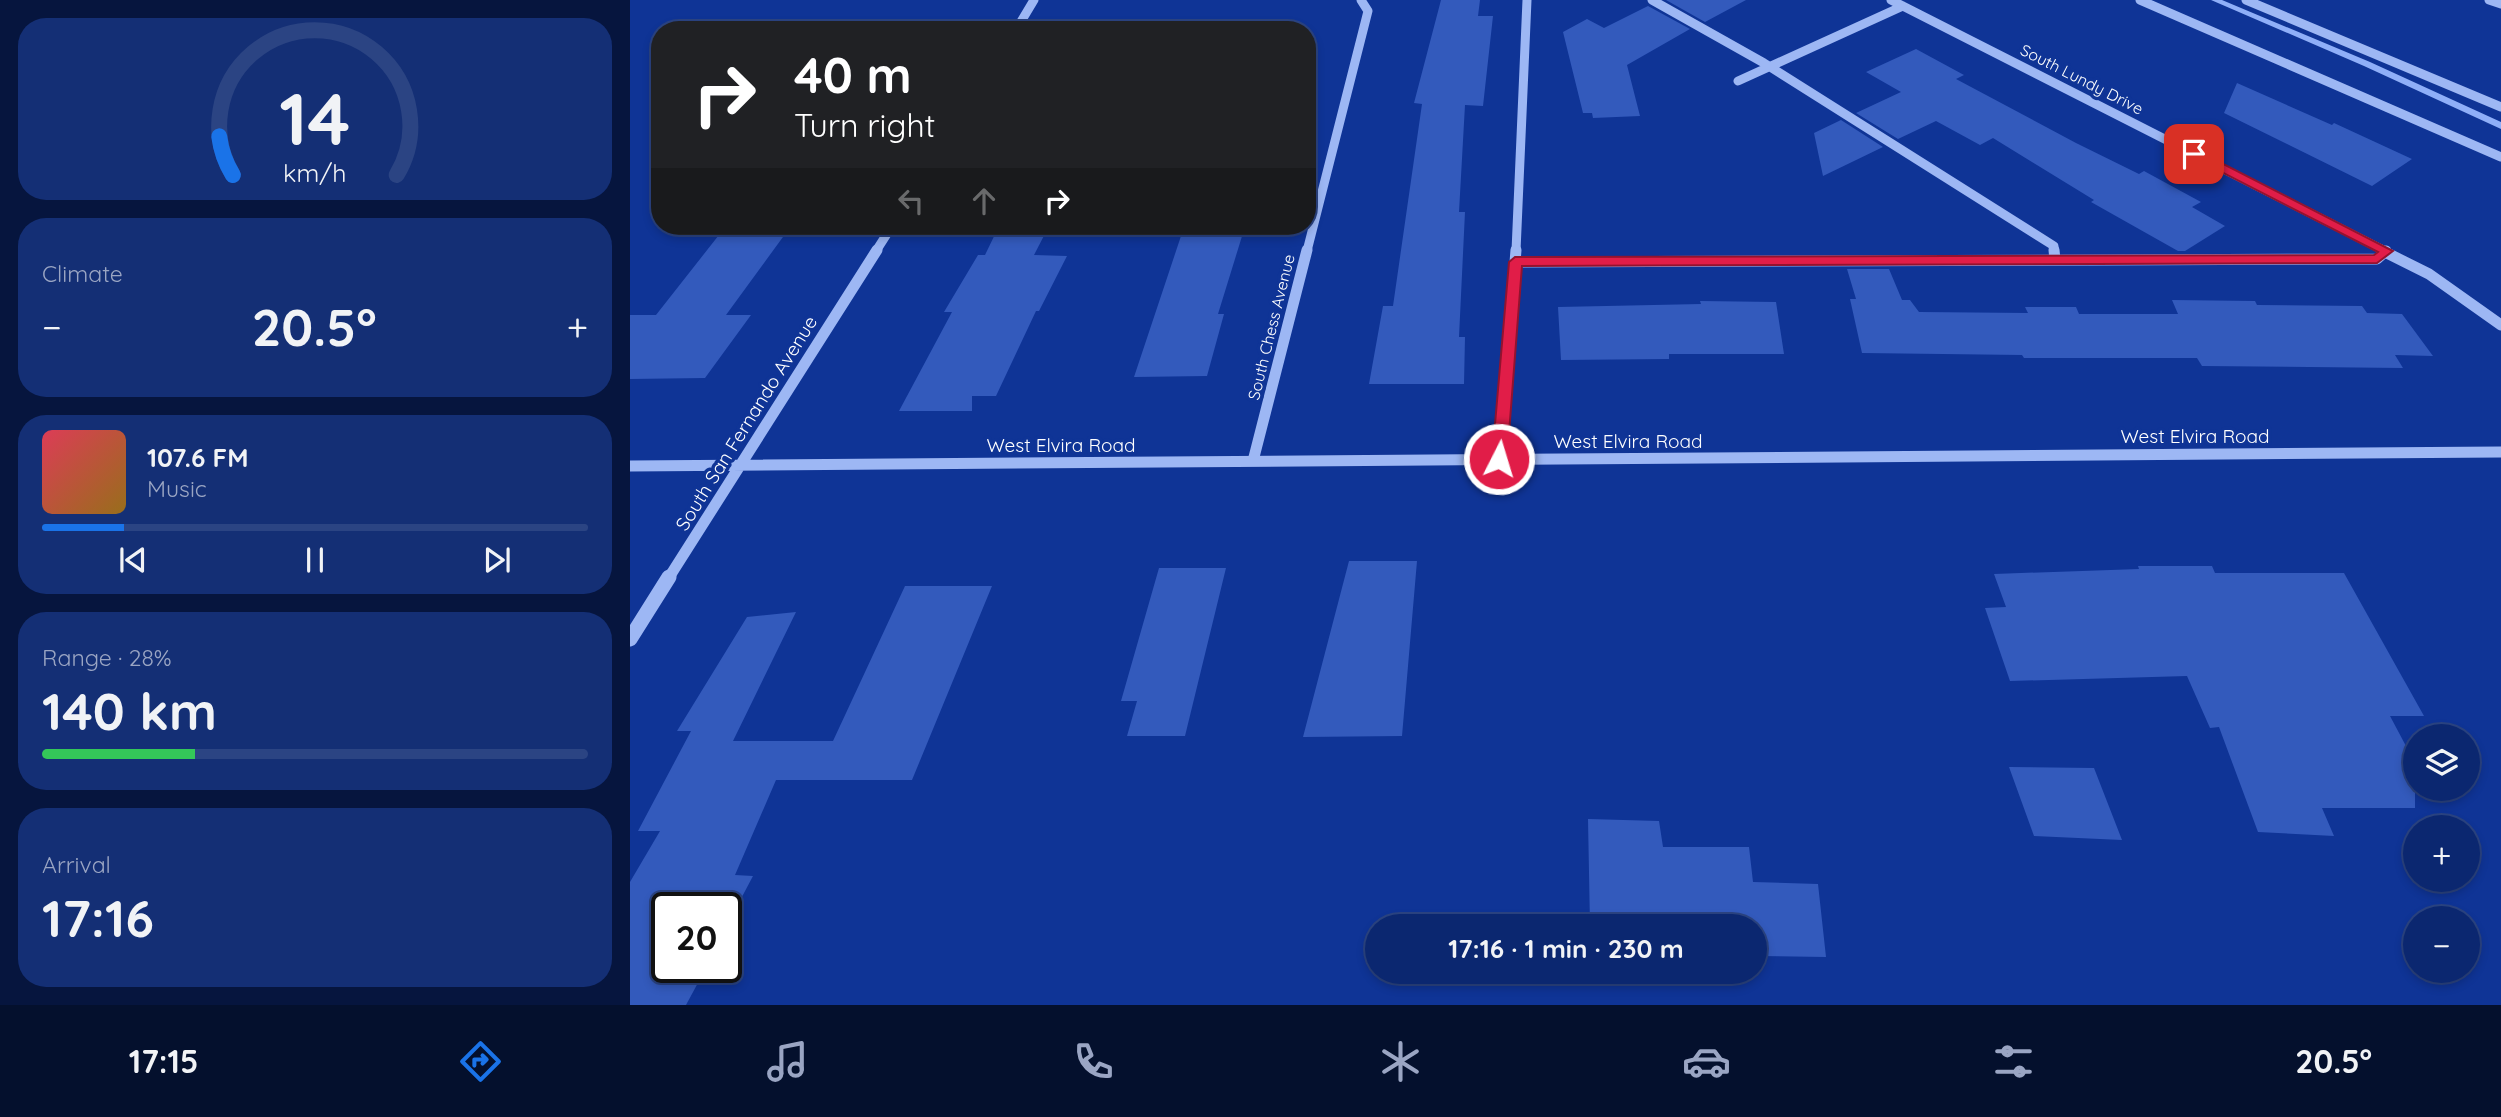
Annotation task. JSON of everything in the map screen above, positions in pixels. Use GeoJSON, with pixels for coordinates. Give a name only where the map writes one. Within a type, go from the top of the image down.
{"type":"FeatureCollection","features":[{"type":"Feature","properties":{"kind":"street"},"geometry":{"type":"LineString","coordinates":[[1021,21],[1034,0]]}},
{"type":"Feature","properties":{"kind":"street","name":"South Chess Avenue"},"geometry":{"type":"LineString","coordinates":[[1316,214],[1368,11],[1361,0]]}},
{"type":"Feature","properties":{"kind":"street"},"geometry":{"type":"LineString","coordinates":[[1499,459],[1515,262],[1527,0]]}},
{"type":"Feature","properties":{"kind":"street"},"geometry":{"type":"LineString","coordinates":[[1653,0],[1769,66],[2054,246],[2054,260]]}},
{"type":"Feature","properties":{"kind":"street","name":"South Lundy Drive"},"geometry":{"type":"LineString","coordinates":[[1891,0],[2386,251],[2441,281],[2501,325]]}},
{"type":"Feature","properties":{"kind":"street"},"geometry":{"type":"LineString","coordinates":[[2140,0],[2501,157]]}},
{"type":"Feature","properties":{"kind":"street"},"geometry":{"type":"LineString","coordinates":[[2246,0],[2501,107]]}},
{"type":"Feature","properties":{"kind":"street"},"geometry":{"type":"LineString","coordinates":[[2489,0],[2501,5]]}},
{"type":"Feature","properties":{"kind":"street"},"geometry":{"type":"LineString","coordinates":[[1738,81],[1903,6]]}},
{"type":"Feature","properties":{"kind":"street","name":"South San Fernando Avenue"},"geometry":{"type":"LineString","coordinates":[[630,639],[886,235]]}},
{"type":"Feature","properties":{"kind":"street","name":"South Chess Avenue"},"geometry":{"type":"LineString","coordinates":[[1253,461],[1311,235]]}},
{"type":"Feature","properties":{"kind":"street"},"geometry":{"type":"LineString","coordinates":[[1515,262],[2377,259],[2386,251]]}},
{"type":"Feature","properties":{"kind":"street","name":"West Elvira Road"},"geometry":{"type":"LineString","coordinates":[[630,466],[2501,452]]}},
{"type":"Feature","properties":{"kind":"building"},"geometry":{"type":"Polygon","coordinates":[[[1441,0],[1480,0],[1478,16],[1493,16],[1483,106],[1465,105],[1459,212],[1465,212],[1459,337],[1465,337],[1464,384],[1369,384],[1383,306],[1393,306],[1422,104],[1414,103],[1441,0]]]}},
{"type":"Feature","properties":{"kind":"building"},"geometry":{"type":"Polygon","coordinates":[[[1666,0],[1746,0],[1705,22],[1666,0]]]}},
{"type":"Feature","properties":{"kind":"building"},"geometry":{"type":"Polygon","coordinates":[[[1648,6],[1690,29],[1627,65],[1640,116],[1593,118],[1592,113],[1583,113],[1563,32],[1587,19],[1604,28],[1648,6]]]}},
{"type":"Feature","properties":{"kind":"building"},"geometry":{"type":"Polygon","coordinates":[[[1916,49],[1964,75],[1956,79],[2076,143],[2139,174],[2144,171],[2201,202],[2192,207],[2225,226],[2185,251],[2178,251],[2091,202],[2094,200],[1993,138],[1980,145],[1936,121],[1898,139],[1856,113],[1901,92],[1866,72],[1916,49]]]}},
{"type":"Feature","properties":{"kind":"building"},"geometry":{"type":"Polygon","coordinates":[[[2237,83],[2412,159],[2372,186],[2224,113],[2237,83]]]}},
{"type":"Feature","properties":{"kind":"building"},"geometry":{"type":"Polygon","coordinates":[[[1841,120],[1883,147],[1823,176],[1814,133],[1841,120]]]}},
{"type":"Feature","properties":{"kind":"building"},"geometry":{"type":"Polygon","coordinates":[[[719,235],[784,235],[726,315],[751,315],[705,378],[630,379],[630,315],[656,315],[719,235]]]}},
{"type":"Feature","properties":{"kind":"building"},"geometry":{"type":"Polygon","coordinates":[[[995,235],[1044,235],[1034,255],[1067,256],[1039,311],[1036,311],[996,396],[972,396],[972,411],[899,411],[952,312],[944,312],[978,255],[985,255],[995,235]]]}},
{"type":"Feature","properties":{"kind":"building"},"geometry":{"type":"Polygon","coordinates":[[[1181,235],[1242,235],[1218,314],[1224,314],[1207,376],[1134,377],[1181,235]]]}},
{"type":"Feature","properties":{"kind":"building"},"geometry":{"type":"Polygon","coordinates":[[[1847,269],[1889,269],[1902,300],[1910,300],[1919,312],[2028,313],[2025,307],[2076,307],[2079,314],[2178,314],[2172,300],[2255,301],[2257,305],[2362,306],[2367,313],[2402,314],[2433,356],[2395,355],[2403,368],[2202,366],[2197,358],[2024,358],[2022,355],[1862,353],[1850,299],[1856,299],[1847,269]]]}},
{"type":"Feature","properties":{"kind":"building"},"geometry":{"type":"Polygon","coordinates":[[[1700,301],[1776,302],[1784,354],[1669,354],[1669,359],[1561,360],[1558,307],[1701,304],[1700,301]]]}},
{"type":"Feature","properties":{"kind":"building"},"geometry":{"type":"Polygon","coordinates":[[[1349,561],[1417,561],[1402,736],[1303,737],[1349,561]]]}},
{"type":"Feature","properties":{"kind":"building"},"geometry":{"type":"Polygon","coordinates":[[[2138,566],[2212,566],[2215,573],[2344,573],[2424,716],[2390,716],[2403,740],[2403,801],[2415,801],[2415,808],[2322,808],[2334,836],[2258,832],[2219,727],[2210,728],[2187,676],[2010,681],[1985,608],[2006,607],[1994,574],[2139,569],[2138,566]]]}},
{"type":"Feature","properties":{"kind":"building"},"geometry":{"type":"Polygon","coordinates":[[[1159,568],[1226,568],[1185,736],[1127,736],[1137,701],[1121,701],[1159,568]]]}},
{"type":"Feature","properties":{"kind":"building"},"geometry":{"type":"Polygon","coordinates":[[[905,586],[992,586],[912,780],[776,780],[735,875],[753,876],[742,897],[742,892],[651,892],[651,983],[698,983],[686,1005],[630,1005],[630,882],[660,831],[638,831],[691,731],[677,731],[747,617],[796,612],[733,741],[833,741],[905,586]]]}},
{"type":"Feature","properties":{"kind":"building"},"geometry":{"type":"Polygon","coordinates":[[[2009,767],[2094,768],[2122,840],[2034,836],[2009,767]]]}},
{"type":"Feature","properties":{"kind":"building"},"geometry":{"type":"Polygon","coordinates":[[[1588,819],[1659,821],[1663,847],[1749,847],[1753,882],[1818,884],[1826,957],[1767,956],[1767,914],[1590,914],[1588,819]]]}},
{"type":"Feature","properties":{"kind":"waterway"},"geometry":{"type":"LineString","coordinates":[[2215,0],[2367,64],[2501,126]]}},
{"type":"Feature","properties":{"kind":"route"},"geometry":{"type":"LineString","coordinates":[[1499,459],[1515,262],[2377,259],[2386,251],[2194,154]]}}]}
